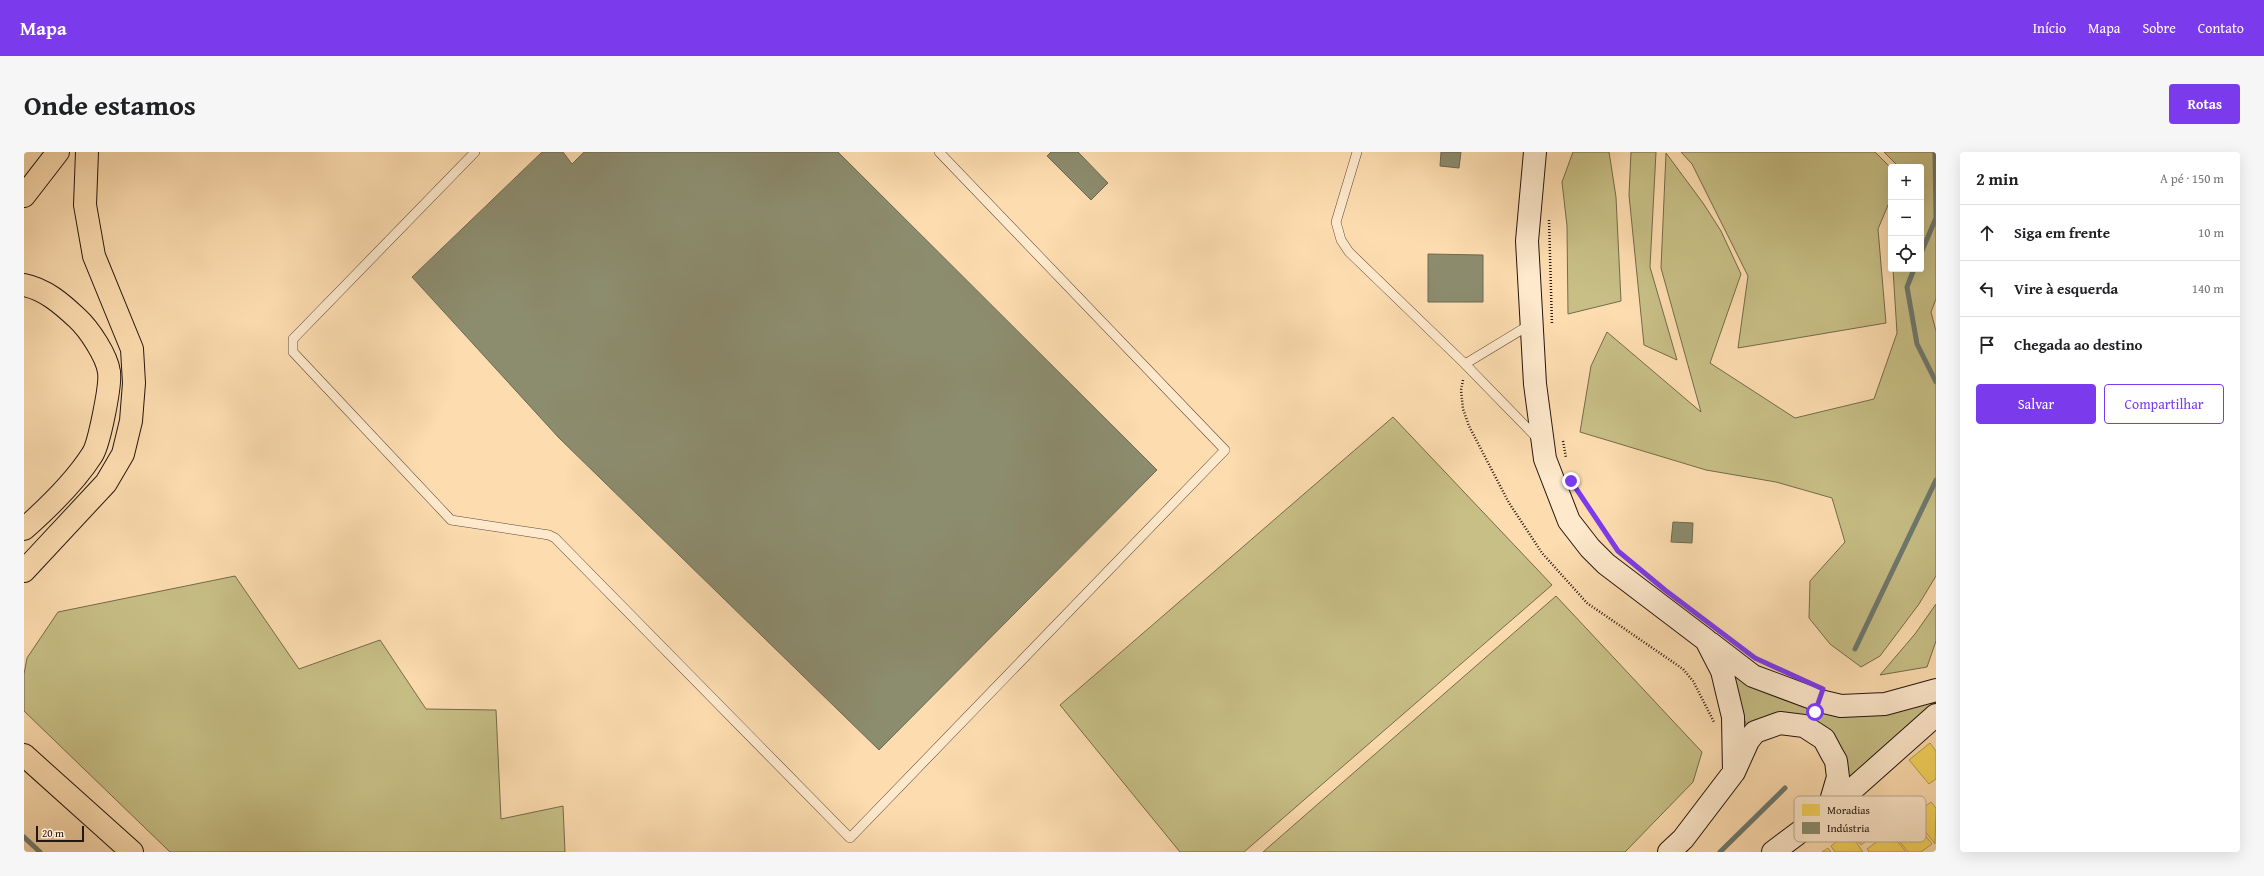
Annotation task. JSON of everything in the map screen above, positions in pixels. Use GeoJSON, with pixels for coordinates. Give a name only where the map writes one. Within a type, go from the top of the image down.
{"type":"FeatureCollection","features":[{"type":"Feature","properties":{"kind":"main road"},"geometry":{"type":"LineString","coordinates":[[24,196],[58,152]]}},
{"type":"Feature","properties":{"kind":"main road"},"geometry":{"type":"LineString","coordinates":[[24,571],[106,483],[122,454],[131,421],[134,383],[132,349],[94,256],[85,205],[87,152]]}},
{"type":"Feature","properties":{"kind":"main road"},"geometry":{"type":"LineString","coordinates":[[1535,152],[1527,241],[1535,384],[1553,440],[1545,459],[1569,521],[1590,548],[1606,564],[1753,676],[1820,701],[1841,706],[1885,704],[1936,690]]}},
{"type":"Feature","properties":{"kind":"main road"},"geometry":{"type":"LineString","coordinates":[[24,285],[33,287],[58,300],[82,322],[98,345],[109,372],[106,400],[93,454],[72,481],[24,529]]}},
{"type":"Feature","properties":{"kind":"main road"},"geometry":{"type":"LineString","coordinates":[[1706,640],[1722,671],[1733,717],[1734,772]]}},
{"type":"Feature","properties":{"kind":"main road"},"geometry":{"type":"LineString","coordinates":[[1845,796],[1936,715]]}},
{"type":"Feature","properties":{"kind":"main road"},"geometry":{"type":"LineString","coordinates":[[1669,852],[1683,839],[1734,772],[1748,741],[1755,732],[1780,723],[1804,726],[1824,739],[1836,761],[1838,777],[1832,796]]}},
{"type":"Feature","properties":{"kind":"main road"},"geometry":{"type":"LineString","coordinates":[[24,755],[132,852]]}},
{"type":"Feature","properties":{"kind":"main road"},"geometry":{"type":"LineString","coordinates":[[1773,852],[1794,836]]}},
{"type":"Feature","properties":{"kind":"lane"},"geometry":{"type":"LineString","coordinates":[[474,152],[293,339],[293,352],[451,520],[549,535],[555,538],[850,838],[1225,450],[938,152]]}},
{"type":"Feature","properties":{"kind":"lane"},"geometry":{"type":"LineString","coordinates":[[1357,152],[1336,222],[1341,240],[1349,252],[1465,364],[1553,440]]}},
{"type":"Feature","properties":{"kind":"lane"},"geometry":{"type":"LineString","coordinates":[[1465,364],[1532,324]]}},
{"type":"Feature","properties":{"kind":"path"},"geometry":{"type":"LineString","coordinates":[[1549,215],[1552,332]]}},
{"type":"Feature","properties":{"kind":"path"},"geometry":{"type":"LineString","coordinates":[[1465,364],[1461,390],[1463,409],[1469,426],[1509,503],[1542,553],[1587,602],[1683,669],[1693,681],[1714,722],[1734,749]]}},
{"type":"Feature","properties":{"kind":"path"},"geometry":{"type":"LineString","coordinates":[[1553,440],[1568,466]]}},
{"type":"Feature","properties":{"kind":"path"},"geometry":{"type":"LineString","coordinates":[[1579,494],[1614,545]]}},
{"type":"Feature","properties":{"kind":"shaded area"},"geometry":{"type":"Polygon","coordinates":[[[1573,152],[1609,152],[1616,197],[1621,301],[1568,314],[1567,226],[1562,182],[1573,152]]]}},
{"type":"Feature","properties":{"kind":"shaded area"},"geometry":{"type":"Polygon","coordinates":[[[1631,152],[1656,152],[1650,267],[1677,360],[1644,345],[1629,195],[1631,152]]]}},
{"type":"Feature","properties":{"kind":"shaded area"},"geometry":{"type":"Polygon","coordinates":[[[1681,152],[1875,152],[1888,165],[1888,205],[1878,229],[1886,323],[1738,348],[1748,276],[1692,164],[1681,152]]]}},
{"type":"Feature","properties":{"kind":"shaded area"},"geometry":{"type":"Polygon","coordinates":[[[1884,152],[1936,152],[1936,299],[1931,312],[1936,331],[1936,576],[1919,604],[1880,656],[1861,667],[1830,644],[1809,618],[1810,581],[1845,542],[1832,498],[1776,482],[1706,470],[1580,432],[1591,366],[1607,332],[1701,412],[1661,268],[1666,153],[1703,203],[1721,231],[1741,274],[1710,363],[1795,418],[1874,399],[1897,333],[1893,272],[1924,272],[1924,164],[1896,164],[1884,152]]]}},
{"type":"Feature","properties":{"kind":"shaded area"},"geometry":{"type":"Polygon","coordinates":[[[1393,417],[1552,585],[1244,852],[1180,852],[1060,705],[1393,417]]]}},
{"type":"Feature","properties":{"kind":"shaded area"},"geometry":{"type":"Polygon","coordinates":[[[235,576],[299,669],[380,640],[426,709],[496,710],[501,819],[563,806],[565,852],[170,852],[24,711],[24,674],[27,658],[58,612],[235,576]]]}},
{"type":"Feature","properties":{"kind":"shaded area"},"geometry":{"type":"Polygon","coordinates":[[[1556,596],[1702,752],[1693,782],[1625,852],[1263,852],[1556,596]]]}},
{"type":"Feature","properties":{"kind":"shaded area"},"geometry":{"type":"Polygon","coordinates":[[[1936,604],[1936,641],[1927,667],[1880,675],[1915,634],[1936,604]]]}},
{"type":"Feature","properties":{"kind":"shaded area"},"geometry":{"type":"Polygon","coordinates":[[[1725,663],[1766,691],[1807,708],[1846,714],[1936,699],[1936,702],[1848,783],[1833,737],[1748,730],[1725,663]]]}},
{"type":"Feature","properties":{"kind":"building: Moradias"},"geometry":{"type":"Polygon","coordinates":[[[1930,743],[1936,751],[1936,779],[1929,784],[1909,760],[1930,743]]]}},
{"type":"Feature","properties":{"kind":"building: Moradias"},"geometry":{"type":"Polygon","coordinates":[[[1931,802],[1936,808],[1935,844],[1926,833],[1926,806],[1931,802]]]}},
{"type":"Feature","properties":{"kind":"building: Moradias"},"geometry":{"type":"Polygon","coordinates":[[[1926,836],[1932,844],[1921,852],[1908,852],[1900,842],[1926,842],[1926,836]]]}},
{"type":"Feature","properties":{"kind":"building: Moradias"},"geometry":{"type":"Polygon","coordinates":[[[1836,842],[1856,842],[1863,852],[1835,852],[1831,846],[1836,842]]]}},
{"type":"Feature","properties":{"kind":"building: Moradias"},"geometry":{"type":"Polygon","coordinates":[[[1876,842],[1898,842],[1906,852],[1869,852],[1867,849],[1876,842]]]}},
{"type":"Feature","properties":{"kind":"building: Moradias"},"geometry":{"type":"Polygon","coordinates":[[[1828,848],[1831,852],[1822,852],[1828,848]]]}},
{"type":"Feature","properties":{"kind":"building: Indústria"},"geometry":{"type":"Polygon","coordinates":[[[542,152],[563,152],[572,164],[584,152],[838,152],[1157,470],[879,750],[559,438],[412,277],[542,152]]]}},
{"type":"Feature","properties":{"kind":"building: Indústria"},"geometry":{"type":"Polygon","coordinates":[[[1051,152],[1078,152],[1108,183],[1091,200],[1047,156],[1051,152]]]}},
{"type":"Feature","properties":{"kind":"building: Indústria"},"geometry":{"type":"Polygon","coordinates":[[[1441,152],[1461,152],[1459,168],[1440,166],[1441,152]]]}},
{"type":"Feature","properties":{"kind":"building: Indústria"},"geometry":{"type":"Polygon","coordinates":[[[1428,254],[1483,255],[1483,302],[1428,302],[1428,254]]]}},
{"type":"Feature","properties":{"kind":"building: Indústria"},"geometry":{"type":"Polygon","coordinates":[[[1673,522],[1693,523],[1692,543],[1671,542],[1673,522]]]}},
{"type":"Feature","properties":{"kind":"waterway"},"geometry":{"type":"LineString","coordinates":[[1924,246],[1936,218],[1935,152]]}},
{"type":"Feature","properties":{"kind":"waterway"},"geometry":{"type":"LineString","coordinates":[[1913,272],[1907,287],[1917,344],[1936,382]]}},
{"type":"Feature","properties":{"kind":"waterway"},"geometry":{"type":"LineString","coordinates":[[1855,649],[1936,480]]}},
{"type":"Feature","properties":{"kind":"waterway"},"geometry":{"type":"LineString","coordinates":[[1720,852],[1785,788]]}},
{"type":"Feature","properties":{"kind":"waterway"},"geometry":{"type":"LineString","coordinates":[[24,837],[40,852]]}},
{"type":"Feature","properties":{"kind":"route"},"geometry":{"type":"LineString","coordinates":[[1571,481],[1618,551],[1665,590],[1755,658],[1823,689],[1815,712]]}}]}
